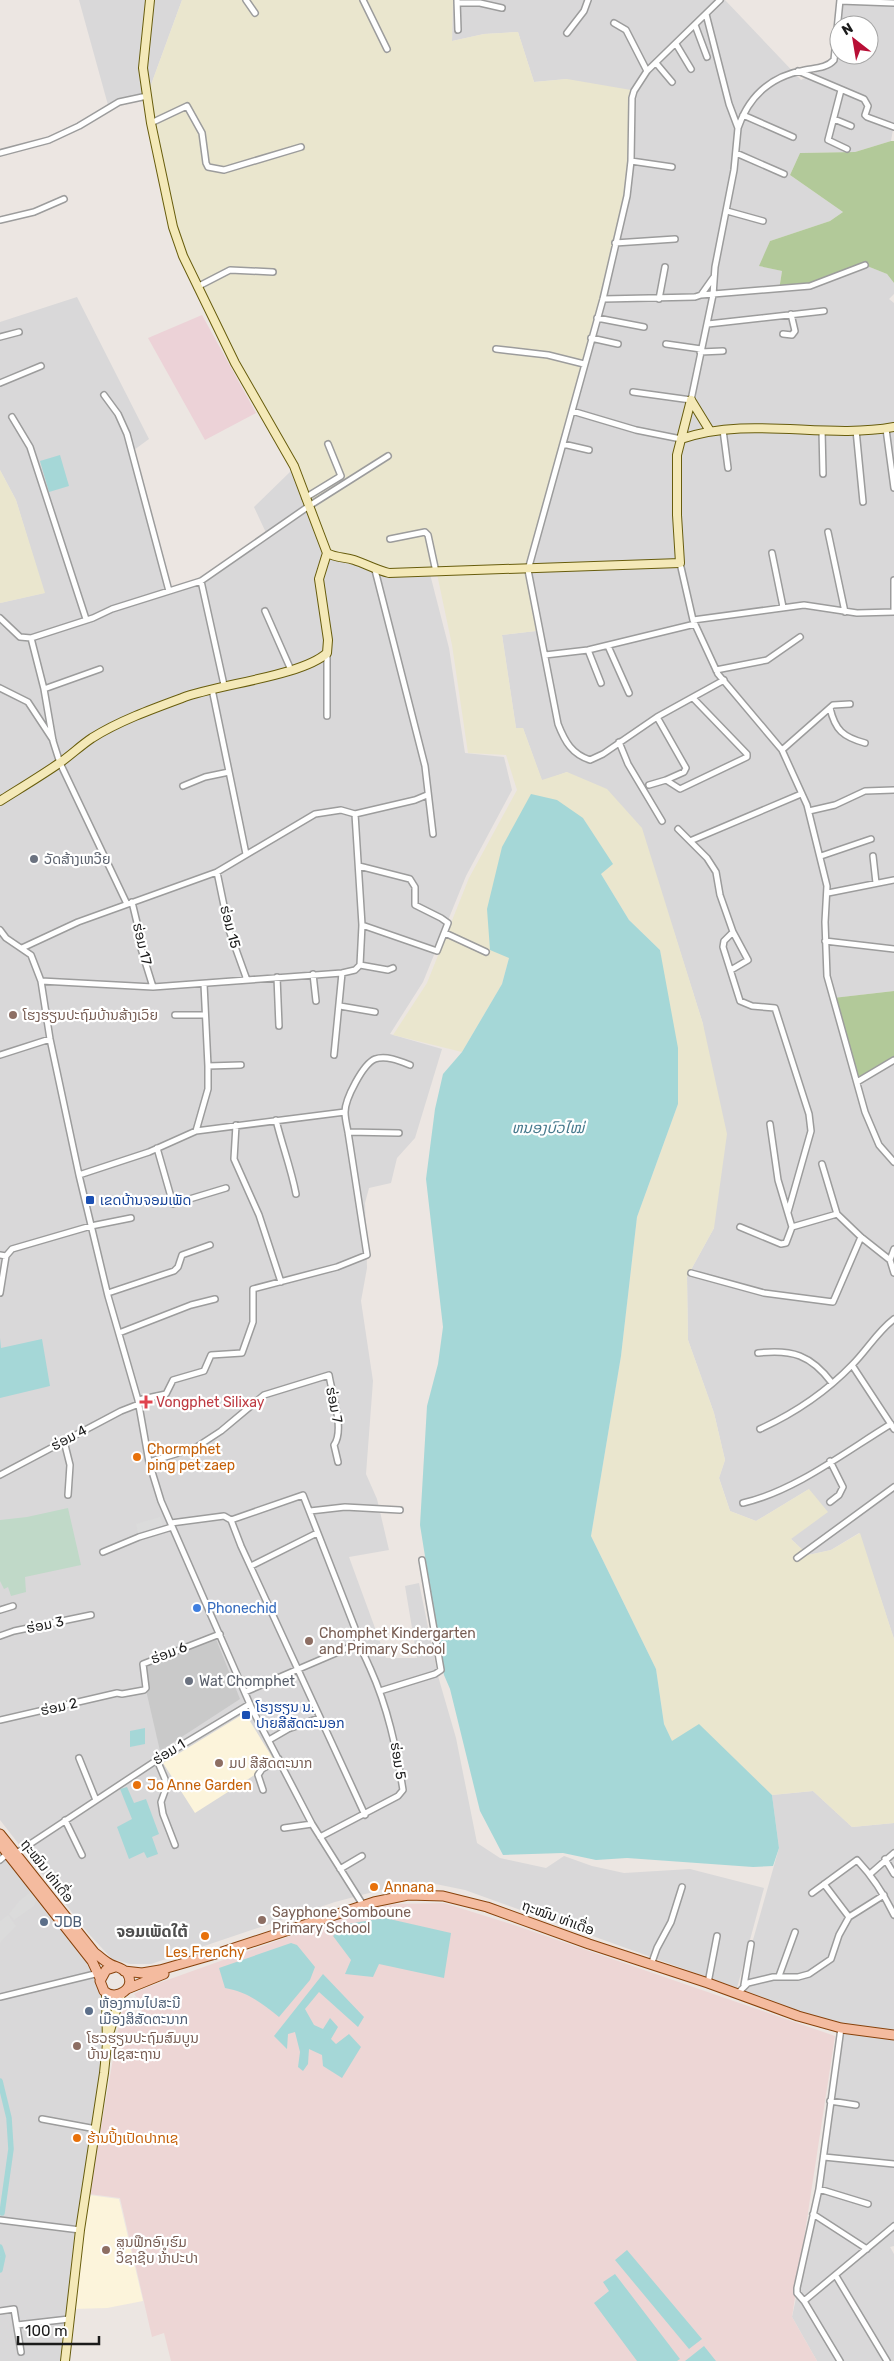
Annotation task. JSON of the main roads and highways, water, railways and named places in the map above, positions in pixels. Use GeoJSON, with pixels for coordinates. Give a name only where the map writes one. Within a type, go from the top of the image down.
{"type":"FeatureCollection","features":[{"type":"Feature","properties":{"kind":"main road","name":"ຖະໝົນ ທ່າເດື່ອ"},"geometry":{"type":"LineString","coordinates":[[0,1834],[8,1856],[94,1952],[120,1969],[150,1972],[210,1955],[363,1904],[408,1896],[431,1895],[458,1898],[738,1993],[798,2016],[841,2028],[894,2035]]}},
{"type":"Feature","properties":{"kind":"main road","name":"ຖະໝົນ ທ່າເດື່ອ"},"geometry":{"type":"LineString","coordinates":[[0,1844],[80,1945],[100,1976]]}},
{"type":"Feature","properties":{"kind":"main road","name":"ຖະໝົນ ທ່າເດື່ອ"},"geometry":{"type":"LineString","coordinates":[[124,1991],[210,1955]]}},
{"type":"Feature","properties":{"kind":"main road"},"geometry":{"type":"LineString","coordinates":[[120,1969],[129,1979],[124,1991],[114,1996],[106,1993],[101,1986],[100,1976],[106,1970],[120,1969]]}},
{"type":"Feature","properties":{"kind":"water"},"geometry":{"type":"Polygon","coordinates":[[[60,455],[69,486],[49,492],[40,461],[60,455]]]}},
{"type":"Feature","properties":{"kind":"water","name":"ຫນອງບົວໄໝ່"},"geometry":{"type":"Polygon","coordinates":[[[531,794],[557,800],[583,818],[613,864],[601,874],[629,920],[660,950],[678,1048],[678,1104],[637,1217],[621,1356],[591,1536],[656,1669],[664,1724],[672,1741],[699,1724],[772,1795],[779,1848],[773,1866],[753,1867],[627,1858],[596,1860],[563,1853],[503,1855],[480,1811],[450,1689],[444,1675],[420,1525],[427,1406],[438,1364],[443,1327],[426,1179],[435,1109],[443,1074],[462,1052],[502,984],[509,958],[490,950],[487,909],[502,847],[531,794]]]}},
{"type":"Feature","properties":{"kind":"water"},"geometry":{"type":"Polygon","coordinates":[[[0,1338],[1,1348],[42,1339],[50,1386],[0,1398],[0,1338]]]}},
{"type":"Feature","properties":{"kind":"water"},"geometry":{"type":"Polygon","coordinates":[[[145,1728],[145,1744],[130,1747],[130,1731],[145,1728]]]}},
{"type":"Feature","properties":{"kind":"water"},"geometry":{"type":"Polygon","coordinates":[[[127,1787],[134,1803],[146,1799],[159,1834],[152,1837],[158,1854],[147,1858],[144,1852],[129,1859],[117,1827],[132,1819],[120,1789],[127,1787]]]}},
{"type":"Feature","properties":{"kind":"water"},"geometry":{"type":"Polygon","coordinates":[[[385,1918],[451,1933],[444,1978],[379,1964],[373,1977],[345,1974],[351,1960],[333,1936],[347,1924],[385,1918]]]}},
{"type":"Feature","properties":{"kind":"water"},"geometry":{"type":"Polygon","coordinates":[[[291,1943],[297,1945],[315,1967],[310,1980],[279,2017],[247,1995],[225,1988],[219,1968],[291,1943]]]}},
{"type":"Feature","properties":{"kind":"water"},"geometry":{"type":"Polygon","coordinates":[[[323,1974],[364,2017],[358,2027],[319,1992],[305,2009],[314,2025],[323,2029],[330,2018],[338,2027],[331,2039],[336,2044],[349,2034],[361,2047],[342,2078],[323,2066],[322,2055],[309,2049],[308,2064],[303,2071],[298,2067],[300,2052],[295,2032],[288,2034],[287,2049],[274,2036],[323,1974]]]}},
{"type":"Feature","properties":{"kind":"water"},"geometry":{"type":"Polygon","coordinates":[[[627,2250],[702,2339],[689,2349],[615,2260],[627,2250]]]}},
{"type":"Feature","properties":{"kind":"water"},"geometry":{"type":"Polygon","coordinates":[[[615,2274],[680,2359],[677,2361],[637,2361],[594,2303],[609,2291],[603,2282],[615,2274]]]}},
{"type":"Feature","properties":{"kind":"water"},"geometry":{"type":"Polygon","coordinates":[[[704,2346],[716,2361],[685,2361],[704,2346]]]}},
{"type":"Feature","properties":{"kind":"waterway"},"geometry":{"type":"LineString","coordinates":[[0,2081],[9,2118],[11,2149],[2,2213]]}},
{"type":"Feature","properties":{"kind":"waterway"},"geometry":{"type":"LineString","coordinates":[[0,2247],[3,2256],[0,2270]]}},
{"type":"Feature","properties":{"kind":"place","name":"ວັດສ້າງເຫວີຍ"},"geometry":{"type":"Point","coordinates":[34,859]}},
{"type":"Feature","properties":{"kind":"place","name":"ໂຮງຮຽນປະຖົມບ້ານສ້າງເວົຍ"},"geometry":{"type":"Point","coordinates":[13,1015]}},
{"type":"Feature","properties":{"kind":"place","name":"ເຂດບ້ານຈອມເພັດ"},"geometry":{"type":"Point","coordinates":[90,1200]}},
{"type":"Feature","properties":{"kind":"place","name":"Vongphet Silixay"},"geometry":{"type":"Point","coordinates":[146,1402]}},
{"type":"Feature","properties":{"kind":"place","name":"Chormphet ping pet zaep"},"geometry":{"type":"Point","coordinates":[137,1457]}},
{"type":"Feature","properties":{"kind":"place","name":"Phonechid"},"geometry":{"type":"Point","coordinates":[197,1608]}},
{"type":"Feature","properties":{"kind":"place","name":"Chomphet Kindergarten and Primary School"},"geometry":{"type":"Point","coordinates":[309,1641]}},
{"type":"Feature","properties":{"kind":"place","name":"Wat Chomphet"},"geometry":{"type":"Point","coordinates":[189,1681]}},
{"type":"Feature","properties":{"kind":"place","name":"ໂຮງຮຽນ ນ. ປາຍສີສັດຕະນອກ"},"geometry":{"type":"Point","coordinates":[246,1715]}},
{"type":"Feature","properties":{"kind":"place","name":"ມປ ສີສັດຕະນາກ"},"geometry":{"type":"Point","coordinates":[219,1763]}},
{"type":"Feature","properties":{"kind":"place","name":"Jo Anne Garden"},"geometry":{"type":"Point","coordinates":[137,1785]}},
{"type":"Feature","properties":{"kind":"place","name":"Annana"},"geometry":{"type":"Point","coordinates":[374,1887]}},
{"type":"Feature","properties":{"kind":"place","name":"Sayphone Somboune Primary School"},"geometry":{"type":"Point","coordinates":[262,1920]}},
{"type":"Feature","properties":{"kind":"place","name":"JDB"},"geometry":{"type":"Point","coordinates":[44,1922]}},
{"type":"Feature","properties":{"kind":"place","name":"Les Frenchy"},"geometry":{"type":"Point","coordinates":[205,1936]}},
{"type":"Feature","properties":{"kind":"place","name":"ຫ້ອງການໄປສະນີ ເມືອງສິສັດຕະນາກ"},"geometry":{"type":"Point","coordinates":[89,2011]}},
{"type":"Feature","properties":{"kind":"place","name":"ໂຮວຮຽນປະຖົມສົມບູນ ບ້ານ ໄຊສະຖານ"},"geometry":{"type":"Point","coordinates":[77,2046]}},
{"type":"Feature","properties":{"kind":"place","name":"ຮ້ານປິ້ງເປັດປາກເຊ"},"geometry":{"type":"Point","coordinates":[77,2138]}},
{"type":"Feature","properties":{"kind":"place","name":"ສູນຟືກອົບຮົມ ວິຊາຊີບ ນ້ໍາປະປາ"},"geometry":{"type":"Point","coordinates":[106,2250]}},
{"type":"Feature","properties":{"kind":"district","name":"ຈອມເພັດໃຕ້"},"geometry":{"type":"Point","coordinates":[152,1931]}}]}
